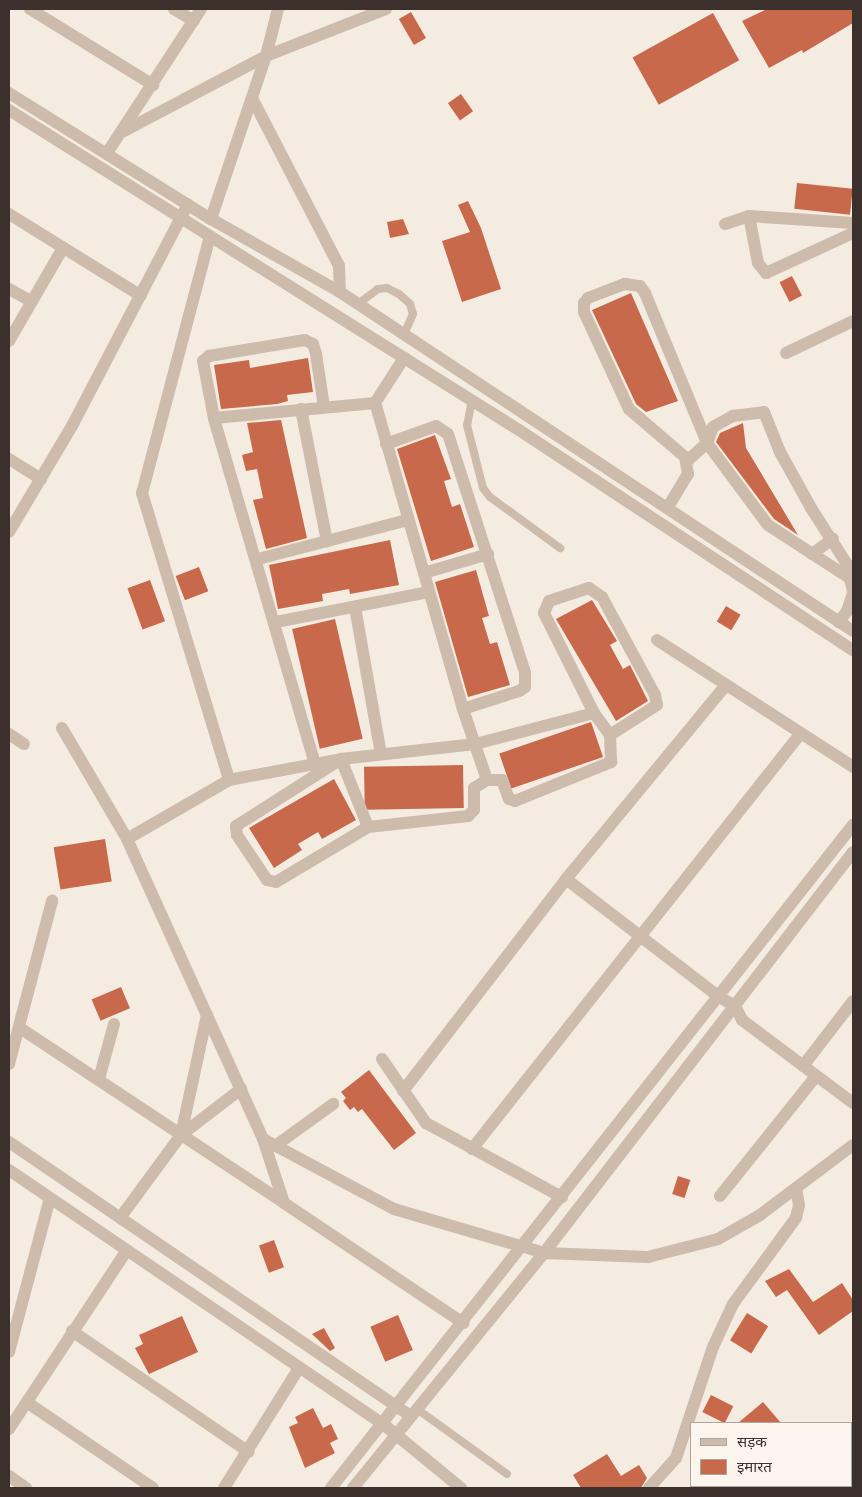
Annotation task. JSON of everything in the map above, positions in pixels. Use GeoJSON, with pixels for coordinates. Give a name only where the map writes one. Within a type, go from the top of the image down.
{"type":"FeatureCollection","features":[{"type":"Feature","properties":{"kind":"street"},"geometry":{"type":"LineString","coordinates":[[30,9],[153,85]]}},
{"type":"Feature","properties":{"kind":"street"},"geometry":{"type":"LineString","coordinates":[[174,9],[194,21]]}},
{"type":"Feature","properties":{"kind":"street"},"geometry":{"type":"LineString","coordinates":[[107,153],[124,131],[201,9]]}},
{"type":"Feature","properties":{"kind":"street"},"geometry":{"type":"LineString","coordinates":[[211,219],[266,56],[278,9]]}},
{"type":"Feature","properties":{"kind":"street"},"geometry":{"type":"LineString","coordinates":[[124,131],[266,56],[386,9]]}},
{"type":"Feature","properties":{"kind":"street"},"geometry":{"type":"LineString","coordinates":[[9,93],[211,219],[340,292],[853,632]]}},
{"type":"Feature","properties":{"kind":"street"},"geometry":{"type":"LineString","coordinates":[[252,98],[339,266],[340,292]]}},
{"type":"Feature","properties":{"kind":"street"},"geometry":{"type":"LineString","coordinates":[[9,110],[472,400],[853,650]]}},
{"type":"Feature","properties":{"kind":"street"},"geometry":{"type":"LineString","coordinates":[[84,158],[93,145]]}},
{"type":"Feature","properties":{"kind":"street"},"geometry":{"type":"LineString","coordinates":[[9,532],[41,479],[142,296],[188,204]]}},
{"type":"Feature","properties":{"kind":"street"},"geometry":{"type":"LineString","coordinates":[[9,214],[142,296]]}},
{"type":"Feature","properties":{"kind":"street"},"geometry":{"type":"LineString","coordinates":[[725,224],[749,216],[853,223]]}},
{"type":"Feature","properties":{"kind":"street"},"geometry":{"type":"LineString","coordinates":[[749,216],[758,262],[766,273],[853,234]]}},
{"type":"Feature","properties":{"kind":"street"},"geometry":{"type":"LineString","coordinates":[[210,236],[142,493],[229,780]]}},
{"type":"Feature","properties":{"kind":"street"},"geometry":{"type":"LineString","coordinates":[[9,341],[63,248]]}},
{"type":"Feature","properties":{"kind":"street"},"geometry":{"type":"LineString","coordinates":[[658,521],[688,474],[687,461],[629,409],[585,318],[584,303],[588,298],[625,284],[640,286],[707,443],[768,525],[851,579]]}},
{"type":"Feature","properties":{"kind":"street"},"geometry":{"type":"LineString","coordinates":[[9,290],[32,302]]}},
{"type":"Feature","properties":{"kind":"street"},"geometry":{"type":"LineString","coordinates":[[786,354],[853,321]]}},
{"type":"Feature","properties":{"kind":"street"},"geometry":{"type":"LineString","coordinates":[[315,764],[258,559],[214,418],[202,368],[203,361],[209,356],[305,340],[313,344],[316,354],[324,408]]}},
{"type":"Feature","properties":{"kind":"street"},"geometry":{"type":"LineString","coordinates":[[404,358],[375,403],[463,709],[487,780]]}},
{"type":"Feature","properties":{"kind":"street"},"geometry":{"type":"LineString","coordinates":[[214,418],[375,403]]}},
{"type":"Feature","properties":{"kind":"street"},"geometry":{"type":"LineString","coordinates":[[301,410],[327,541]]}},
{"type":"Feature","properties":{"kind":"street"},"geometry":{"type":"LineString","coordinates":[[687,461],[707,443],[713,427],[733,416],[764,412],[780,452],[847,564],[853,593],[847,612],[832,636]]}},
{"type":"Feature","properties":{"kind":"street"},"geometry":{"type":"LineString","coordinates":[[386,444],[436,426],[443,428],[448,434],[525,673],[525,687],[463,709]]}},
{"type":"Feature","properties":{"kind":"street"},"geometry":{"type":"LineString","coordinates":[[9,459],[41,479]]}},
{"type":"Feature","properties":{"kind":"street"},"geometry":{"type":"LineString","coordinates":[[258,559],[408,520]]}},
{"type":"Feature","properties":{"kind":"street"},"geometry":{"type":"LineString","coordinates":[[812,554],[833,539]]}},
{"type":"Feature","properties":{"kind":"street"},"geometry":{"type":"LineString","coordinates":[[424,573],[488,554]]}},
{"type":"Feature","properties":{"kind":"street"},"geometry":{"type":"LineString","coordinates":[[341,759],[236,826],[237,835],[267,880],[276,882],[368,827],[468,816],[474,810],[474,788],[487,780],[502,780],[510,798],[515,801],[607,766],[612,758],[610,735],[594,713],[544,613],[549,601],[589,588],[602,597],[655,695],[657,705],[610,735]]}},
{"type":"Feature","properties":{"kind":"street"},"geometry":{"type":"LineString","coordinates":[[276,622],[429,592]]}},
{"type":"Feature","properties":{"kind":"street"},"geometry":{"type":"LineString","coordinates":[[355,607],[381,754]]}},
{"type":"Feature","properties":{"kind":"street"},"geometry":{"type":"LineString","coordinates":[[657,640],[853,767]]}},
{"type":"Feature","properties":{"kind":"street"},"geometry":{"type":"LineString","coordinates":[[404,1091],[566,879],[726,685]]}},
{"type":"Feature","properties":{"kind":"street"},"geometry":{"type":"LineString","coordinates":[[128,839],[229,780],[341,759],[475,744],[594,713]]}},
{"type":"Feature","properties":{"kind":"street"},"geometry":{"type":"LineString","coordinates":[[62,728],[128,839],[263,1139],[284,1203]]}},
{"type":"Feature","properties":{"kind":"street"},"geometry":{"type":"LineString","coordinates":[[472,1149],[801,733]]}},
{"type":"Feature","properties":{"kind":"street"},"geometry":{"type":"LineString","coordinates":[[9,734],[24,744]]}},
{"type":"Feature","properties":{"kind":"street"},"geometry":{"type":"LineString","coordinates":[[341,759],[368,827]]}},
{"type":"Feature","properties":{"kind":"street"},"geometry":{"type":"LineString","coordinates":[[332,1488],[853,825]]}},
{"type":"Feature","properties":{"kind":"street"},"geometry":{"type":"LineString","coordinates":[[353,1488],[544,1253],[853,852]]}},
{"type":"Feature","properties":{"kind":"street"},"geometry":{"type":"LineString","coordinates":[[566,879],[719,997],[735,1006],[742,1020],[853,1103]]}},
{"type":"Feature","properties":{"kind":"street"},"geometry":{"type":"LineString","coordinates":[[9,1064],[52,901]]}},
{"type":"Feature","properties":{"kind":"street"},"geometry":{"type":"LineString","coordinates":[[803,1066],[853,1001]]}},
{"type":"Feature","properties":{"kind":"street"},"geometry":{"type":"LineString","coordinates":[[181,1135],[207,1015]]}},
{"type":"Feature","properties":{"kind":"street"},"geometry":{"type":"LineString","coordinates":[[99,1079],[114,1024]]}},
{"type":"Feature","properties":{"kind":"street"},"geometry":{"type":"LineString","coordinates":[[20,1028],[463,1323]]}},
{"type":"Feature","properties":{"kind":"street"},"geometry":{"type":"LineString","coordinates":[[382,1060],[426,1123],[562,1196]]}},
{"type":"Feature","properties":{"kind":"street"},"geometry":{"type":"LineString","coordinates":[[720,1196],[816,1076]]}},
{"type":"Feature","properties":{"kind":"street"},"geometry":{"type":"LineString","coordinates":[[120,1218],[181,1135],[241,1090]]}},
{"type":"Feature","properties":{"kind":"street"},"geometry":{"type":"LineString","coordinates":[[275,1146],[333,1104]]}},
{"type":"Feature","properties":{"kind":"street"},"geometry":{"type":"LineString","coordinates":[[263,1139],[394,1209],[523,1247],[544,1253],[657,1255],[718,1239],[760,1215],[853,1145]]}},
{"type":"Feature","properties":{"kind":"street"},"geometry":{"type":"LineString","coordinates":[[9,1142],[397,1406],[414,1412]]}},
{"type":"Feature","properties":{"kind":"street"},"geometry":{"type":"LineString","coordinates":[[9,1170],[382,1424],[461,1488]]}},
{"type":"Feature","properties":{"kind":"street"},"geometry":{"type":"LineString","coordinates":[[649,1488],[676,1458],[713,1347],[733,1304],[796,1218],[799,1205],[796,1188]]}},
{"type":"Feature","properties":{"kind":"street"},"geometry":{"type":"LineString","coordinates":[[9,1352],[50,1198]]}},
{"type":"Feature","properties":{"kind":"street"},"geometry":{"type":"LineString","coordinates":[[9,1429],[28,1403],[72,1331],[126,1250]]}},
{"type":"Feature","properties":{"kind":"street"},"geometry":{"type":"LineString","coordinates":[[72,1331],[249,1452]]}},
{"type":"Feature","properties":{"kind":"street"},"geometry":{"type":"LineString","coordinates":[[224,1488],[249,1452],[299,1368]]}},
{"type":"Feature","properties":{"kind":"street"},"geometry":{"type":"LineString","coordinates":[[28,1403],[153,1488]]}},
{"type":"Feature","properties":{"kind":"street"},"geometry":{"type":"LineString","coordinates":[[9,1476],[26,1488]]}},
{"type":"Feature","properties":{"kind":"lane"},"geometry":{"type":"LineString","coordinates":[[358,304],[378,289],[387,288],[399,294],[410,304],[413,314],[404,334]]}},
{"type":"Feature","properties":{"kind":"lane"},"geometry":{"type":"LineString","coordinates":[[472,400],[466,424],[483,488],[490,497],[560,548]]}},
{"type":"Feature","properties":{"kind":"lane"},"geometry":{"type":"LineString","coordinates":[[414,1412],[507,1474]]}},
{"type":"Feature","properties":{"kind":"building"},"geometry":{"type":"Polygon","coordinates":[[[767,9],[853,9],[853,23],[803,53],[802,50],[769,68],[742,21],[767,9]]]}},
{"type":"Feature","properties":{"kind":"building"},"geometry":{"type":"Polygon","coordinates":[[[411,12],[426,38],[414,45],[399,19],[411,12]]]}},
{"type":"Feature","properties":{"kind":"building"},"geometry":{"type":"Polygon","coordinates":[[[713,13],[739,60],[659,105],[633,58],[713,13]]]}},
{"type":"Feature","properties":{"kind":"building"},"geometry":{"type":"Polygon","coordinates":[[[461,94],[473,111],[460,120],[448,103],[461,94]]]}},
{"type":"Feature","properties":{"kind":"building"},"geometry":{"type":"Polygon","coordinates":[[[797,183],[853,189],[850,215],[794,209],[797,183]]]}},
{"type":"Feature","properties":{"kind":"building"},"geometry":{"type":"Polygon","coordinates":[[[468,201],[481,228],[501,289],[462,302],[442,241],[470,232],[458,205],[468,201]]]}},
{"type":"Feature","properties":{"kind":"building"},"geometry":{"type":"Polygon","coordinates":[[[403,219],[409,234],[390,238],[387,222],[403,219]]]}},
{"type":"Feature","properties":{"kind":"building"},"geometry":{"type":"Polygon","coordinates":[[[792,276],[802,296],[790,302],[780,282],[792,276]]]}},
{"type":"Feature","properties":{"kind":"building"},"geometry":{"type":"Polygon","coordinates":[[[631,293],[678,401],[646,412],[636,404],[592,310],[631,293]]]}},
{"type":"Feature","properties":{"kind":"building"},"geometry":{"type":"Polygon","coordinates":[[[308,358],[313,392],[287,395],[288,401],[277,404],[221,409],[214,365],[249,360],[250,368],[308,358]]]}},
{"type":"Feature","properties":{"kind":"building"},"geometry":{"type":"Polygon","coordinates":[[[281,420],[307,538],[266,549],[253,500],[263,498],[257,469],[246,471],[242,455],[253,452],[247,423],[281,420]]]}},
{"type":"Feature","properties":{"kind":"building"},"geometry":{"type":"Polygon","coordinates":[[[743,423],[746,448],[798,535],[774,519],[716,442],[720,433],[743,423]]]}},
{"type":"Feature","properties":{"kind":"building"},"geometry":{"type":"Polygon","coordinates":[[[435,435],[451,479],[444,481],[452,507],[460,504],[474,547],[431,561],[397,449],[435,435]]]}},
{"type":"Feature","properties":{"kind":"building"},"geometry":{"type":"Polygon","coordinates":[[[390,540],[399,585],[350,594],[349,589],[322,594],[323,601],[278,609],[269,565],[390,540]]]}},
{"type":"Feature","properties":{"kind":"building"},"geometry":{"type":"Polygon","coordinates":[[[199,567],[208,591],[185,600],[176,576],[199,567]]]}},
{"type":"Feature","properties":{"kind":"building"},"geometry":{"type":"Polygon","coordinates":[[[476,570],[489,616],[482,618],[490,644],[497,642],[510,685],[468,697],[435,582],[476,570]]]}},
{"type":"Feature","properties":{"kind":"building"},"geometry":{"type":"Polygon","coordinates":[[[150,580],[165,621],[142,630],[127,588],[150,580]]]}},
{"type":"Feature","properties":{"kind":"building"},"geometry":{"type":"Polygon","coordinates":[[[592,600],[617,641],[610,645],[623,669],[630,665],[648,701],[616,721],[556,619],[592,600]]]}},
{"type":"Feature","properties":{"kind":"building"},"geometry":{"type":"Polygon","coordinates":[[[726,606],[741,615],[731,630],[717,621],[726,606]]]}},
{"type":"Feature","properties":{"kind":"building"},"geometry":{"type":"Polygon","coordinates":[[[335,619],[363,739],[320,749],[292,629],[335,619]]]}},
{"type":"Feature","properties":{"kind":"building"},"geometry":{"type":"Polygon","coordinates":[[[591,722],[603,757],[511,789],[499,754],[591,722]]]}},
{"type":"Feature","properties":{"kind":"building"},"geometry":{"type":"Polygon","coordinates":[[[463,765],[464,808],[365,810],[364,767],[463,765]]]}},
{"type":"Feature","properties":{"kind":"building"},"geometry":{"type":"Polygon","coordinates":[[[334,779],[356,820],[322,839],[318,832],[298,844],[302,850],[274,868],[249,828],[334,779]]]}},
{"type":"Feature","properties":{"kind":"building"},"geometry":{"type":"Polygon","coordinates":[[[105,839],[112,881],[60,890],[54,847],[105,839]]]}},
{"type":"Feature","properties":{"kind":"building"},"geometry":{"type":"Polygon","coordinates":[[[121,987],[130,1008],[101,1021],[92,1000],[121,987]]]}},
{"type":"Feature","properties":{"kind":"building"},"geometry":{"type":"Polygon","coordinates":[[[369,1070],[416,1133],[394,1150],[362,1109],[358,1112],[354,1107],[350,1110],[343,1101],[346,1098],[341,1092],[369,1070]]]}},
{"type":"Feature","properties":{"kind":"building"},"geometry":{"type":"Polygon","coordinates":[[[678,1176],[690,1180],[684,1198],[672,1194],[678,1176]]]}},
{"type":"Feature","properties":{"kind":"building"},"geometry":{"type":"Polygon","coordinates":[[[274,1240],[284,1267],[269,1273],[259,1245],[274,1240]]]}},
{"type":"Feature","properties":{"kind":"building"},"geometry":{"type":"Polygon","coordinates":[[[789,1269],[813,1302],[842,1283],[853,1300],[853,1311],[819,1335],[787,1290],[776,1297],[765,1281],[789,1269]]]}},
{"type":"Feature","properties":{"kind":"building"},"geometry":{"type":"Polygon","coordinates":[[[747,1313],[768,1326],[751,1353],[730,1340],[747,1313]]]}},
{"type":"Feature","properties":{"kind":"building"},"geometry":{"type":"Polygon","coordinates":[[[398,1315],[413,1350],[385,1362],[370,1327],[398,1315]]]}},
{"type":"Feature","properties":{"kind":"building"},"geometry":{"type":"Polygon","coordinates":[[[182,1316],[198,1352],[149,1374],[135,1348],[143,1344],[139,1335],[182,1316]]]}},
{"type":"Feature","properties":{"kind":"building"},"geometry":{"type":"Polygon","coordinates":[[[324,1328],[335,1348],[330,1351],[312,1334],[324,1328]]]}},
{"type":"Feature","properties":{"kind":"building"},"geometry":{"type":"Polygon","coordinates":[[[711,1395],[733,1406],[725,1422],[702,1412],[711,1395]]]}},
{"type":"Feature","properties":{"kind":"building"},"geometry":{"type":"Polygon","coordinates":[[[763,1402],[780,1422],[739,1422],[763,1402]]]}},
{"type":"Feature","properties":{"kind":"building"},"geometry":{"type":"Polygon","coordinates":[[[313,1408],[323,1428],[331,1424],[338,1439],[330,1443],[335,1453],[305,1468],[289,1427],[298,1423],[295,1417],[313,1408]]]}},
{"type":"Feature","properties":{"kind":"building"},"geometry":{"type":"Polygon","coordinates":[[[607,1454],[621,1476],[639,1465],[647,1478],[641,1488],[581,1488],[573,1475],[607,1454]]]}}]}
